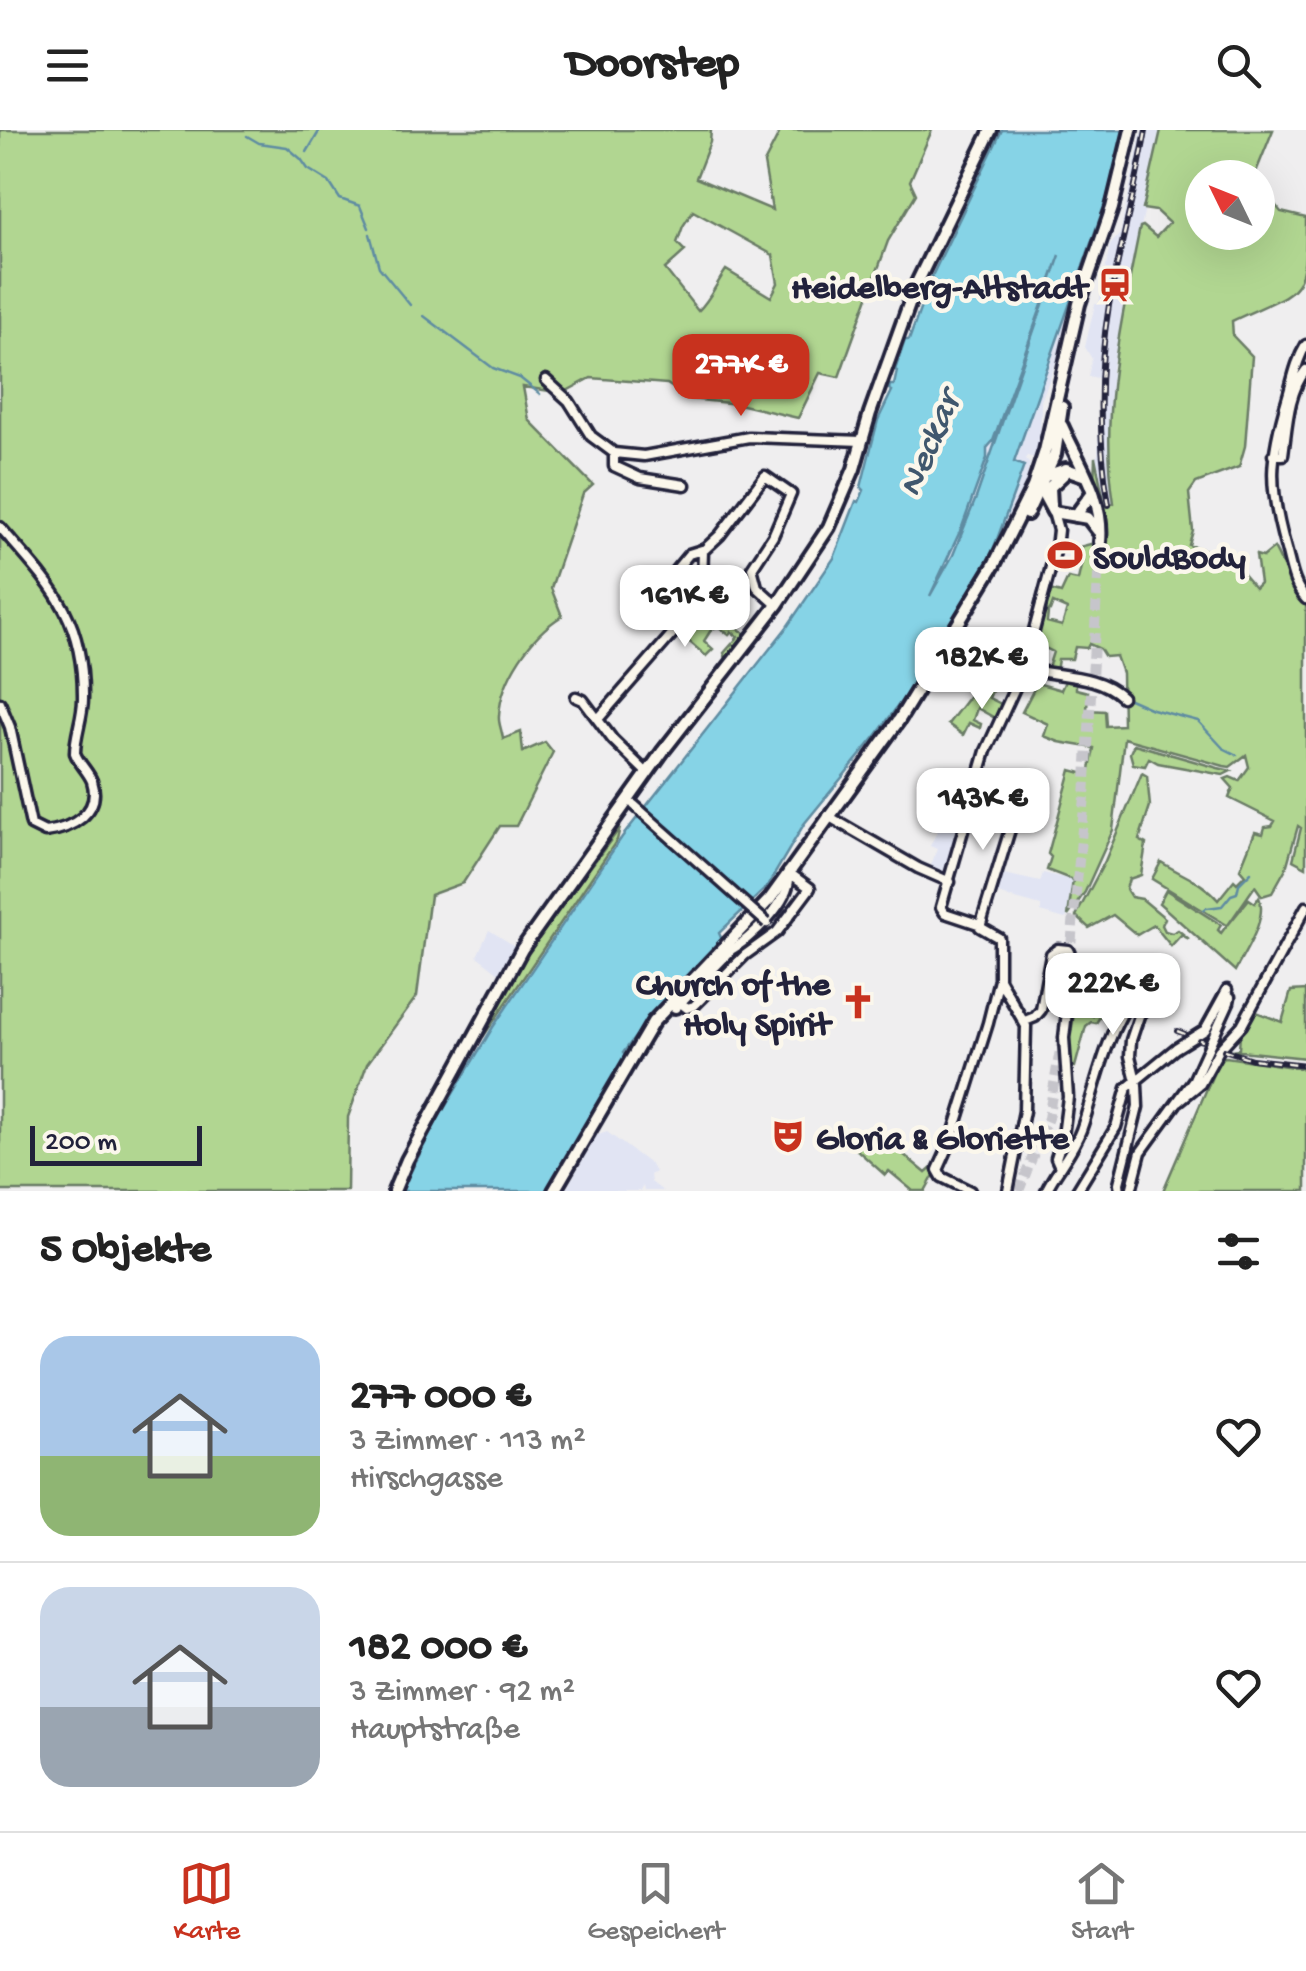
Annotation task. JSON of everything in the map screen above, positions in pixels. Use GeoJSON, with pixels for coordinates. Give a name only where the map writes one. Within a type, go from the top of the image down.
{"type":"FeatureCollection","features":[{"type":"Feature","properties":{"kind":"main road"},"geometry":{"type":"LineString","coordinates":[[394,1191],[407,1160],[522,949],[632,804],[647,773],[777,605],[829,527],[850,482],[916,284],[990,130]]}},
{"type":"Feature","properties":{"kind":"main road"},"geometry":{"type":"LineString","coordinates":[[994,565],[1039,482],[1079,304],[1121,176],[1131,130]]}},
{"type":"Feature","properties":{"kind":"main road"},"geometry":{"type":"LineString","coordinates":[[677,1000],[729,951],[788,872],[908,706],[1023,522],[1060,421],[1094,265]]}},
{"type":"Feature","properties":{"kind":"main road"},"geometry":{"type":"LineString","coordinates":[[1023,522],[1053,512],[1075,516],[1094,521],[1100,542],[1093,492],[1060,421]]}},
{"type":"Feature","properties":{"kind":"main road"},"geometry":{"type":"LineString","coordinates":[[1039,482],[1070,469],[1087,476]]}},
{"type":"Feature","properties":{"kind":"main road"},"geometry":{"type":"LineString","coordinates":[[1053,512],[1048,498],[1050,488],[1070,469]]}},
{"type":"Feature","properties":{"kind":"main road"},"geometry":{"type":"LineString","coordinates":[[1039,482],[1053,512]]}},
{"type":"Feature","properties":{"kind":"main road"},"geometry":{"type":"LineString","coordinates":[[1075,516],[1093,492]]}},
{"type":"Feature","properties":{"kind":"main road"},"geometry":{"type":"LineString","coordinates":[[554,1191],[648,1033],[751,921]]}},
{"type":"Feature","properties":{"kind":"street"},"geometry":{"type":"LineString","coordinates":[[1306,345],[1294,372],[1273,455],[1272,484],[1294,580],[1306,600]]}},
{"type":"Feature","properties":{"kind":"street"},"geometry":{"type":"LineString","coordinates":[[1273,455],[1283,455],[1289,414],[1306,370]]}},
{"type":"Feature","properties":{"kind":"street"},"geometry":{"type":"LineString","coordinates":[[546,380],[571,404],[591,436],[614,454],[650,455],[749,437],[862,441]]}},
{"type":"Feature","properties":{"kind":"street"},"geometry":{"type":"LineString","coordinates":[[614,454],[614,466],[624,473],[685,484]]}},
{"type":"Feature","properties":{"kind":"street"},"geometry":{"type":"LineString","coordinates":[[650,601],[687,556],[702,550],[724,530],[762,476],[788,489],[791,496],[776,530],[752,568],[756,588],[777,605]]}},
{"type":"Feature","properties":{"kind":"street"},"geometry":{"type":"LineString","coordinates":[[970,1191],[942,1177],[938,1167],[951,1141],[998,982],[999,938],[981,926],[942,912],[941,907],[986,751],[1024,668],[1056,548],[1058,530],[1053,512]]}},
{"type":"Feature","properties":{"kind":"street"},"geometry":{"type":"LineString","coordinates":[[0,527],[72,620],[84,702],[76,753],[88,773],[93,797],[83,818],[62,830],[45,832],[34,828],[26,811],[11,732],[0,702]]}},
{"type":"Feature","properties":{"kind":"street"},"geometry":{"type":"LineString","coordinates":[[599,718],[694,608],[702,585],[702,550]]}},
{"type":"Feature","properties":{"kind":"street"},"geometry":{"type":"LineString","coordinates":[[1024,668],[1097,681],[1112,687],[1122,697]]}},
{"type":"Feature","properties":{"kind":"street"},"geometry":{"type":"LineString","coordinates":[[576,697],[647,773]]}},
{"type":"Feature","properties":{"kind":"street"},"geometry":{"type":"LineString","coordinates":[[839,801],[848,828]]}},
{"type":"Feature","properties":{"kind":"street"},"geometry":{"type":"LineString","coordinates":[[632,804],[772,927]]}},
{"type":"Feature","properties":{"kind":"street"},"geometry":{"type":"LineString","coordinates":[[970,809],[1012,823],[981,926]]}},
{"type":"Feature","properties":{"kind":"street"},"geometry":{"type":"LineString","coordinates":[[828,816],[949,887]]}},
{"type":"Feature","properties":{"kind":"street"},"geometry":{"type":"LineString","coordinates":[[677,1000],[686,1008],[694,1006],[750,950],[768,939],[772,927],[810,888],[788,872]]}},
{"type":"Feature","properties":{"kind":"street"},"geometry":{"type":"LineString","coordinates":[[729,951],[774,910],[790,883],[788,872]]}},
{"type":"Feature","properties":{"kind":"street"},"geometry":{"type":"LineString","coordinates":[[1179,1101],[1200,1084],[1219,1050],[1242,1025],[1306,907]]}},
{"type":"Feature","properties":{"kind":"street"},"geometry":{"type":"LineString","coordinates":[[1025,1021],[1040,1010],[1051,954],[1060,948],[1068,950],[1073,962],[1064,1038],[1068,1096],[1056,1160],[1060,1167]]}},
{"type":"Feature","properties":{"kind":"street"},"geometry":{"type":"LineString","coordinates":[[998,982],[1025,1021],[1024,1111],[1008,1191]]}},
{"type":"Feature","properties":{"kind":"street"},"geometry":{"type":"LineString","coordinates":[[1046,1191],[1081,1132],[1098,1068],[1110,1040],[1138,993],[1150,982],[1156,986],[1156,992],[1139,1016],[1130,1046],[1138,1112],[1120,1191]]}},
{"type":"Feature","properties":{"kind":"street"},"geometry":{"type":"LineString","coordinates":[[1077,1191],[1116,1127],[1125,1093],[1136,1080],[1205,1030],[1227,992],[1230,998],[1226,1009],[1196,1075],[1141,1152],[1131,1191]]}},
{"type":"Feature","properties":{"kind":"shaded area"},"geometry":{"type":"Polygon","coordinates":[[[1142,130],[1161,130],[1112,368],[1110,475],[1115,503],[1105,507],[1095,457],[1098,378],[1088,376],[1092,359],[1085,347],[1095,304],[1099,304],[1110,245],[1120,234],[1142,130]]]}},
{"type":"Feature","properties":{"kind":"shaded area"},"geometry":{"type":"Polygon","coordinates":[[[1060,255],[1043,339],[1052,319],[1046,340],[1056,344],[1086,258],[1061,350],[1041,401],[1040,446],[1035,458],[1025,459],[1030,464],[1026,481],[987,564],[1023,466],[1014,463],[1021,442],[1012,438],[1004,456],[999,434],[953,555],[930,596],[973,500],[985,455],[1060,255]]]}},
{"type":"Feature","properties":{"kind":"shaded area"},"geometry":{"type":"Polygon","coordinates":[[[948,809],[964,814],[949,875],[930,868],[937,849],[930,846],[948,809]]]}},
{"type":"Feature","properties":{"kind":"shaded area"},"geometry":{"type":"Polygon","coordinates":[[[1000,873],[1040,882],[1043,873],[1073,880],[1068,916],[1065,919],[1041,912],[1041,906],[994,893],[1000,873]]]}},
{"type":"Feature","properties":{"kind":"shaded area"},"geometry":{"type":"Polygon","coordinates":[[[489,930],[518,948],[503,976],[477,956],[489,930]]]}},
{"type":"Feature","properties":{"kind":"shaded area"},"geometry":{"type":"Polygon","coordinates":[[[607,1132],[651,1165],[655,1172],[650,1175],[651,1182],[663,1191],[644,1191],[643,1186],[640,1191],[565,1191],[593,1142],[592,1137],[607,1132]]]}},
{"type":"Feature","properties":{"kind":"green space"},"geometry":{"type":"Polygon","coordinates":[[[0,130],[711,130],[696,178],[772,210],[764,163],[781,130],[932,130],[910,181],[916,194],[888,241],[839,377],[820,373],[798,418],[738,404],[690,399],[667,384],[591,378],[563,393],[523,387],[529,420],[593,485],[583,494],[551,588],[562,616],[529,646],[505,687],[501,702],[503,739],[521,732],[523,752],[545,742],[553,752],[516,826],[500,826],[463,883],[430,895],[417,996],[367,1064],[348,1117],[347,1191],[0,1191],[0,130]],[[693,211],[677,243],[685,251],[665,269],[698,311],[726,270],[771,297],[778,283],[773,255],[693,211]]]}},
{"type":"Feature","properties":{"kind":"green space"},"geometry":{"type":"Polygon","coordinates":[[[1161,130],[1273,130],[1261,160],[1185,160],[1185,250],[1275,250],[1275,205],[1281,212],[1306,218],[1304,264],[1295,288],[1273,303],[1232,321],[1233,336],[1252,356],[1245,446],[1239,467],[1196,483],[1189,493],[1193,531],[1189,545],[1228,557],[1255,588],[1260,583],[1256,555],[1263,557],[1274,548],[1306,605],[1306,867],[1293,860],[1301,828],[1298,826],[1286,868],[1272,893],[1262,896],[1255,886],[1228,925],[1249,899],[1255,903],[1259,897],[1258,925],[1235,971],[1159,903],[1166,890],[1221,925],[1221,933],[1227,925],[1152,879],[1161,862],[1199,883],[1218,900],[1234,880],[1237,883],[1245,875],[1240,869],[1255,832],[1263,834],[1265,827],[1275,821],[1229,798],[1233,788],[1225,779],[1239,781],[1249,767],[1246,755],[1230,767],[1124,738],[1113,830],[1085,892],[1068,916],[1073,880],[1047,870],[1051,857],[1048,854],[1071,770],[1089,775],[1094,748],[1044,736],[1048,724],[1022,712],[1037,683],[1061,690],[1065,681],[1076,682],[1076,689],[1088,692],[1087,710],[1105,711],[1106,726],[1123,725],[1122,673],[1116,656],[1105,657],[1100,649],[1089,644],[1087,648],[1075,647],[1072,659],[1058,659],[1056,672],[1047,671],[1053,652],[1039,645],[1035,663],[1038,670],[1029,667],[1044,612],[1048,613],[1047,622],[1062,626],[1067,609],[1053,603],[1050,611],[1044,610],[1050,590],[1061,593],[1068,578],[1078,580],[1083,557],[1076,554],[1079,547],[1102,541],[1094,484],[1095,457],[1105,506],[1114,503],[1109,433],[1126,296],[1140,227],[1156,237],[1169,223],[1156,211],[1143,209],[1161,130]]]}},
{"type":"Feature","properties":{"kind":"green space"},"geometry":{"type":"Polygon","coordinates":[[[705,603],[748,636],[727,661],[724,653],[738,637],[732,632],[729,635],[718,626],[711,630],[704,641],[713,649],[706,656],[685,638],[689,632],[684,627],[705,603]]]}},
{"type":"Feature","properties":{"kind":"green space"},"geometry":{"type":"Polygon","coordinates":[[[973,646],[984,649],[985,658],[995,663],[983,687],[992,691],[989,698],[1003,705],[995,718],[977,708],[973,720],[981,724],[980,728],[969,723],[963,735],[948,724],[971,694],[968,687],[955,681],[973,646]]]}},
{"type":"Feature","properties":{"kind":"green space"},"geometry":{"type":"Polygon","coordinates":[[[1134,744],[1231,771],[1223,775],[1149,758],[1145,766],[1133,764],[1130,753],[1134,744]]]}},
{"type":"Feature","properties":{"kind":"green space"},"geometry":{"type":"Polygon","coordinates":[[[1142,773],[1147,776],[1150,806],[1139,840],[1146,844],[1141,875],[1129,879],[1126,889],[1131,897],[1142,899],[1165,918],[1165,931],[1178,930],[1189,939],[1181,935],[1171,946],[1154,925],[1137,935],[1113,915],[1089,928],[1076,916],[1105,861],[1142,773]]]}},
{"type":"Feature","properties":{"kind":"green space"},"geometry":{"type":"Polygon","coordinates":[[[620,828],[617,840],[483,1037],[530,947],[620,828]]]}},
{"type":"Feature","properties":{"kind":"green space"},"geometry":{"type":"Polygon","coordinates":[[[1114,960],[1125,962],[1126,967],[1131,967],[1131,961],[1149,963],[1125,1001],[1107,1006],[1096,1023],[1086,1026],[1075,1067],[1069,1065],[1067,1040],[1076,1000],[1088,1002],[1087,1013],[1093,1016],[1099,1006],[1090,1000],[1095,989],[1101,998],[1112,998],[1123,985],[1111,971],[1114,960]]]}},
{"type":"Feature","properties":{"kind":"green space"},"geometry":{"type":"Polygon","coordinates":[[[1306,990],[1306,1058],[1231,1050],[1239,1049],[1240,1033],[1254,1011],[1282,1022],[1291,991],[1306,990]]]}},
{"type":"Feature","properties":{"kind":"green space"},"geometry":{"type":"Polygon","coordinates":[[[1220,1058],[1306,1069],[1306,1191],[1163,1191],[1220,1058]]]}},
{"type":"Feature","properties":{"kind":"green space"},"geometry":{"type":"Polygon","coordinates":[[[877,1127],[926,1173],[934,1166],[934,1175],[925,1191],[913,1191],[889,1171],[885,1175],[857,1150],[877,1127]]]}},
{"type":"Feature","properties":{"kind":"water","name":"Neckar"},"geometry":{"type":"Polygon","coordinates":[[[1002,130],[1124,130],[1108,195],[1014,462],[1024,466],[992,553],[915,682],[804,824],[767,887],[719,933],[722,940],[623,1053],[626,1056],[546,1191],[401,1191],[436,1122],[493,1027],[622,837],[787,627],[834,558],[864,490],[861,487],[878,420],[932,276],[1002,130]],[[1060,255],[993,441],[987,448],[987,458],[962,527],[930,596],[953,555],[1060,255]]]}},
{"type":"Feature","properties":{"kind":"waterway"},"geometry":{"type":"LineString","coordinates":[[307,152],[320,130]]}},
{"type":"Feature","properties":{"kind":"waterway"},"geometry":{"type":"LineString","coordinates":[[247,136],[259,143],[287,147],[308,169],[329,182],[340,199],[360,206],[369,228]]}},
{"type":"Feature","properties":{"kind":"waterway"},"geometry":{"type":"LineString","coordinates":[[370,234],[379,267],[410,305]]}},
{"type":"Feature","properties":{"kind":"waterway"},"geometry":{"type":"LineString","coordinates":[[424,316],[493,368],[520,378],[540,394]]}},
{"type":"Feature","properties":{"kind":"waterway"},"geometry":{"type":"LineString","coordinates":[[1127,698],[1198,721],[1223,748],[1237,755]]}},
{"type":"Feature","properties":{"kind":"waterway"},"geometry":{"type":"LineString","coordinates":[[1207,908],[1222,906],[1251,872]]}},
{"type":"Feature","properties":{"kind":"tunnel"},"geometry":{"type":"LineString","coordinates":[[1070,957],[1085,797],[1100,542]]}},
{"type":"Feature","properties":{"kind":"tunnel"},"geometry":{"type":"LineString","coordinates":[[1019,1191],[1048,1118],[1062,1039]]}},
{"type":"Feature","properties":{"kind":"railway"},"geometry":{"type":"LineString","coordinates":[[1109,505],[1101,431],[1103,355],[1109,305],[1146,130]]}},
{"type":"Feature","properties":{"kind":"railway"},"geometry":{"type":"LineString","coordinates":[[1077,989],[1091,995]]}},
{"type":"Feature","properties":{"kind":"railway"},"geometry":{"type":"LineString","coordinates":[[1177,1031],[1185,1034]]}},
{"type":"Feature","properties":{"kind":"railway"},"geometry":{"type":"LineString","coordinates":[[1199,1040],[1203,1041]]}},
{"type":"Feature","properties":{"kind":"railway"},"geometry":{"type":"LineString","coordinates":[[1224,1050],[1252,1059],[1306,1065]]}},
{"type":"Feature","properties":{"kind":"place","name":"Heidelberg-Altstadt"},"geometry":{"type":"Point","coordinates":[1115,285]}},
{"type":"Feature","properties":{"kind":"place","name":"SouldBody"},"geometry":{"type":"Point","coordinates":[1065,555]}},
{"type":"Feature","properties":{"kind":"place","name":"Church of the Holy Spirit"},"geometry":{"type":"Point","coordinates":[858,1002]}},
{"type":"Feature","properties":{"kind":"place","name":"Gloria & Gloriette"},"geometry":{"type":"Point","coordinates":[788,1136]}}]}
